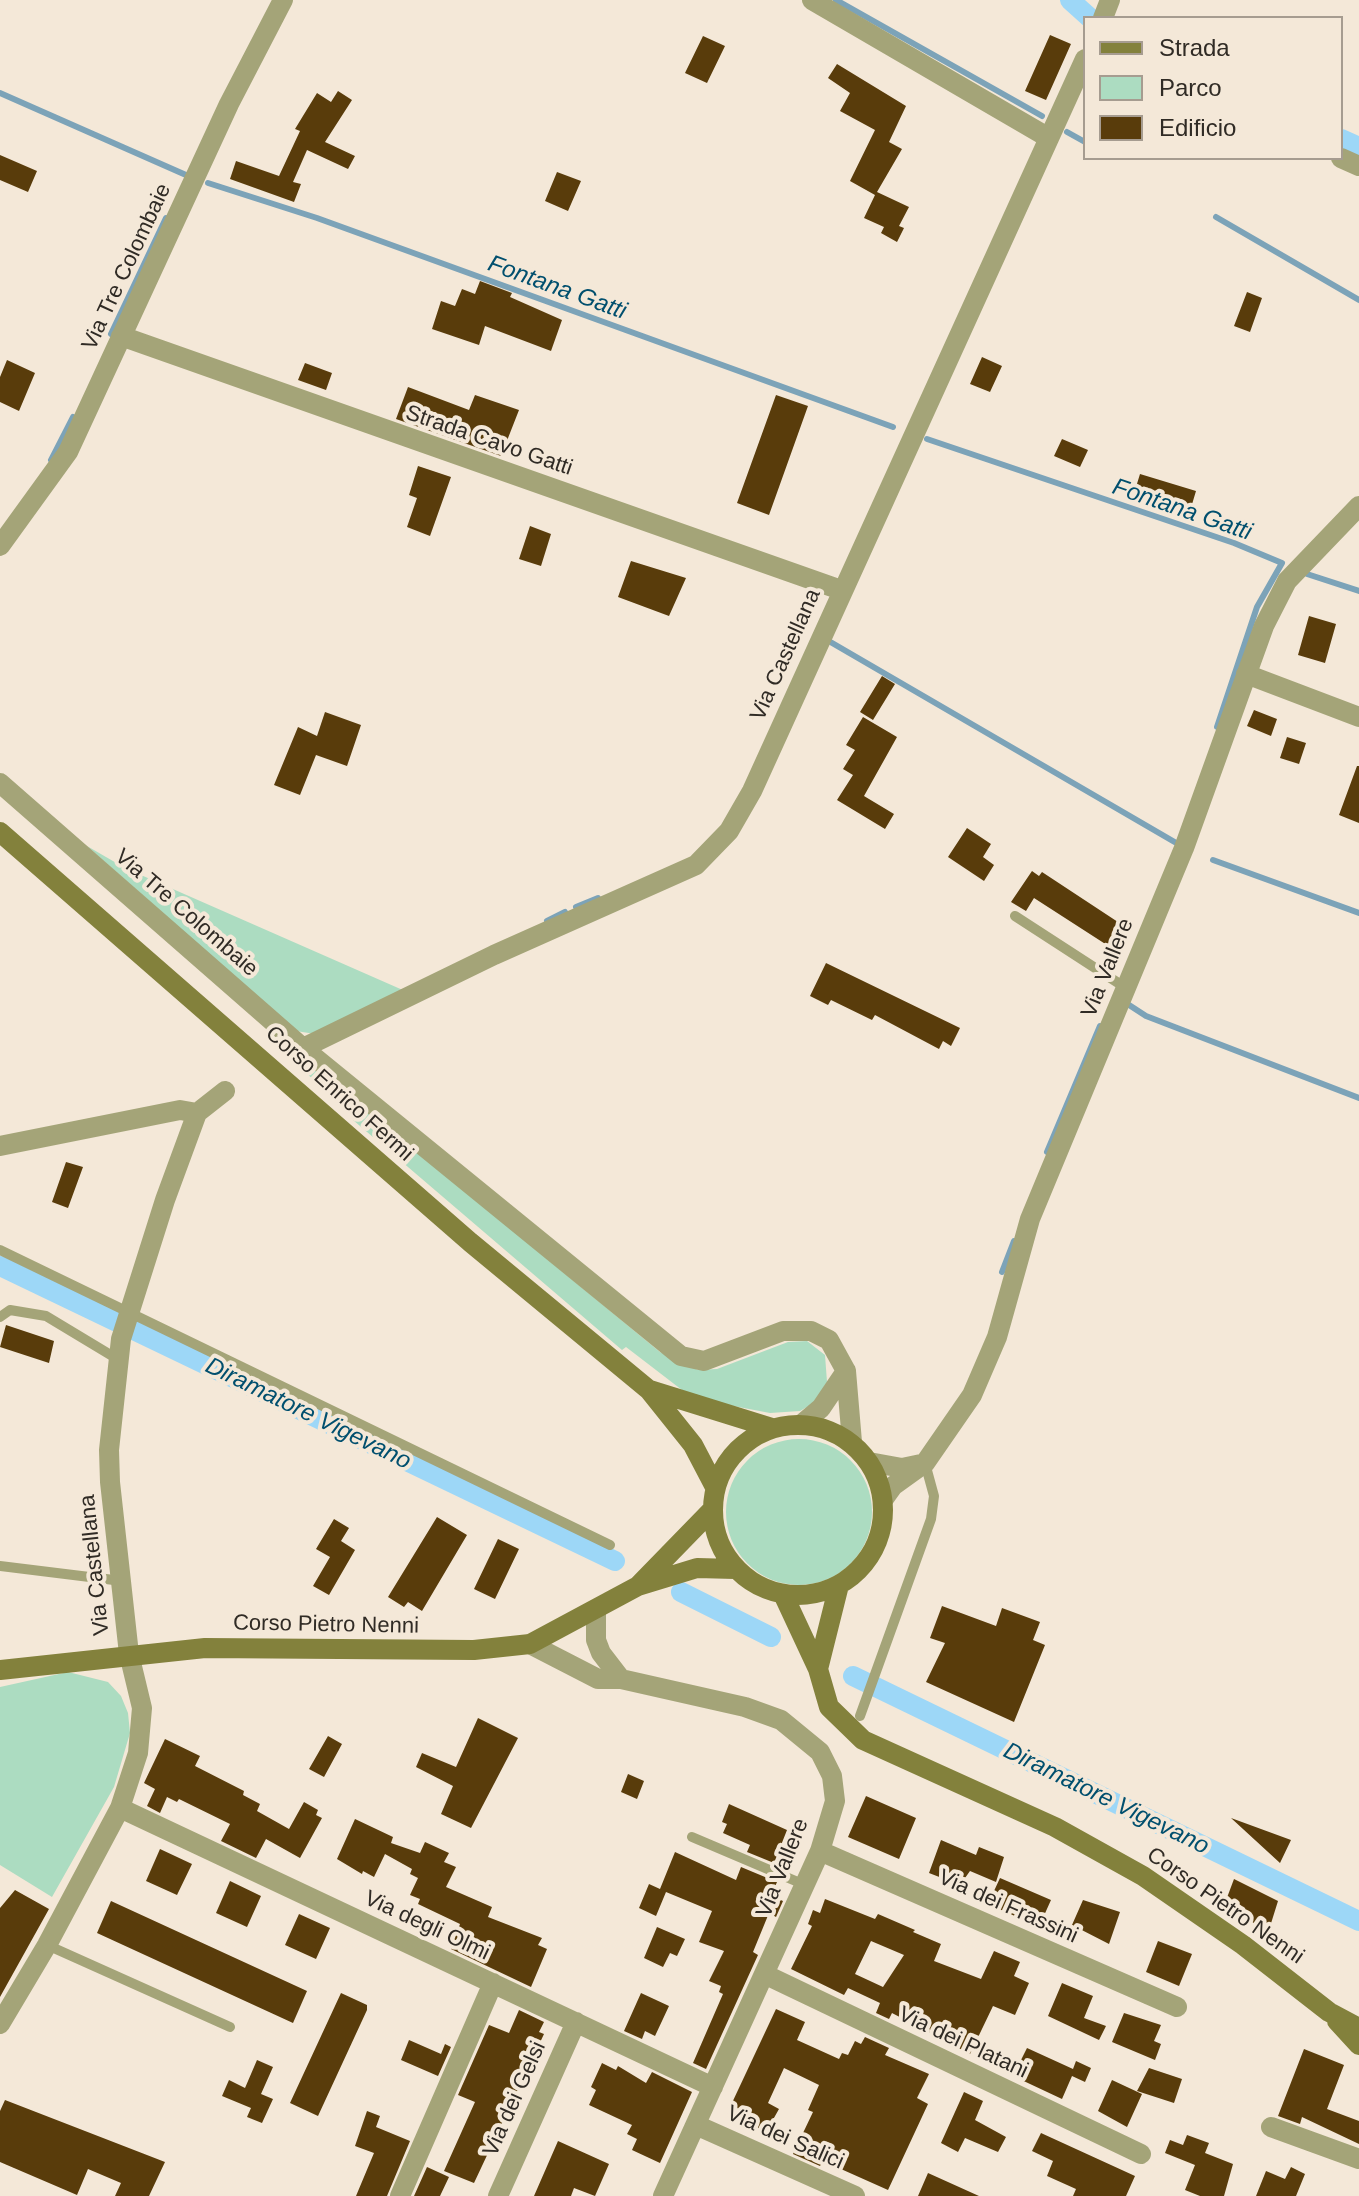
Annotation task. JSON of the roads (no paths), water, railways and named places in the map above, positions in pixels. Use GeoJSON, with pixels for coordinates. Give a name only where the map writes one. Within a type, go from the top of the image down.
{"type":"FeatureCollection","features":[{"type":"Feature","properties":{"kind":"main road","name":"Corso Enrico Fermi"},"geometry":{"type":"LineString","coordinates":[[0,832],[470,1242],[649,1390],[693,1445],[715,1487]]}},
{"type":"Feature","properties":{"kind":"main road","name":"Corso Enrico Fermi"},"geometry":{"type":"LineString","coordinates":[[649,1390],[772,1428]]}},
{"type":"Feature","properties":{"kind":"main road"},"geometry":{"type":"LineString","coordinates":[[802,1424],[827,1429],[852,1442],[869,1462],[883,1500],[882,1525],[874,1549],[859,1570],[839,1585],[812,1595],[783,1594],[757,1585],[735,1569],[718,1541],[712,1510],[715,1487],[736,1451],[772,1428],[802,1424]]}},
{"type":"Feature","properties":{"kind":"main road","name":"Corso Pietro Nenni"},"geometry":{"type":"LineString","coordinates":[[0,1670],[205,1648],[474,1650],[530,1644],[596,1612],[638,1586],[712,1510]]}},
{"type":"Feature","properties":{"kind":"main road","name":"Corso Pietro Nenni"},"geometry":{"type":"LineString","coordinates":[[638,1586],[697,1568],[735,1569]]}},
{"type":"Feature","properties":{"kind":"main road"},"geometry":{"type":"LineString","coordinates":[[818,1669],[839,1585]]}},
{"type":"Feature","properties":{"kind":"main road","name":"Corso Pietro Nenni"},"geometry":{"type":"LineString","coordinates":[[783,1594],[818,1669],[829,1707],[863,1740],[1055,1827],[1143,1876],[1243,1945],[1329,2012],[1359,2045]]}},
{"type":"Feature","properties":{"kind":"main road","name":"Corso Pietro Nenni"},"geometry":{"type":"LineString","coordinates":[[1329,2012],[1359,2028]]}},
{"type":"Feature","properties":{"kind":"street","name":"Via Tre Colombaie"},"geometry":{"type":"LineString","coordinates":[[0,546],[68,452],[229,104],[283,0]]}},
{"type":"Feature","properties":{"kind":"street"},"geometry":{"type":"LineString","coordinates":[[812,0],[1049,138]]}},
{"type":"Feature","properties":{"kind":"street","name":"Via Castellana"},"geometry":{"type":"LineString","coordinates":[[303,1048],[494,955],[696,865],[729,831],[752,791],[1083,63]]}},
{"type":"Feature","properties":{"kind":"street","name":"Strada Cavo Gatti"},"geometry":{"type":"LineString","coordinates":[[121,336],[841,590]]}},
{"type":"Feature","properties":{"kind":"street","name":"Via Vallere"},"geometry":{"type":"LineString","coordinates":[[883,1500],[893,1486],[925,1463],[972,1395],[997,1337],[1030,1219],[1184,848],[1264,626],[1287,581],[1359,506]]}},
{"type":"Feature","properties":{"kind":"street"},"geometry":{"type":"LineString","coordinates":[[1246,674],[1359,717]]}},
{"type":"Feature","properties":{"kind":"street","name":"Via Tre Colombaie"},"geometry":{"type":"LineString","coordinates":[[0,783],[303,1048],[681,1356],[704,1361],[783,1331],[811,1331],[829,1340],[846,1371]]}},
{"type":"Feature","properties":{"kind":"street"},"geometry":{"type":"LineString","coordinates":[[0,1146],[180,1110],[197,1113],[225,1091]]}},
{"type":"Feature","properties":{"kind":"street","name":"Via Castellana"},"geometry":{"type":"LineString","coordinates":[[0,2024],[47,1945],[120,1808],[138,1753],[142,1708],[129,1654],[109,1450],[120,1350],[165,1200],[197,1113]]}},
{"type":"Feature","properties":{"kind":"street"},"geometry":{"type":"LineString","coordinates":[[802,1424],[821,1408],[846,1371]]}},
{"type":"Feature","properties":{"kind":"street"},"geometry":{"type":"LineString","coordinates":[[846,1371],[852,1442]]}},
{"type":"Feature","properties":{"kind":"street"},"geometry":{"type":"LineString","coordinates":[[869,1462],[902,1468],[925,1463]]}},
{"type":"Feature","properties":{"kind":"street"},"geometry":{"type":"LineString","coordinates":[[596,1612],[596,1640],[601,1653],[621,1679]]}},
{"type":"Feature","properties":{"kind":"street","name":"Via Vallere"},"geometry":{"type":"LineString","coordinates":[[530,1644],[598,1679],[621,1679],[745,1707],[781,1720],[820,1752],[832,1776],[835,1801],[820,1851],[663,2196]]}},
{"type":"Feature","properties":{"kind":"street","name":"Via degli Olmi"},"geometry":{"type":"LineString","coordinates":[[120,1808],[713,2087]]}},
{"type":"Feature","properties":{"kind":"street","name":"Via dei Frassini"},"geometry":{"type":"LineString","coordinates":[[820,1851],[1177,2007]]}},
{"type":"Feature","properties":{"kind":"street","name":"Via dei Platani"},"geometry":{"type":"LineString","coordinates":[[764,1974],[1141,2154]]}},
{"type":"Feature","properties":{"kind":"street"},"geometry":{"type":"LineString","coordinates":[[400,2196],[493,1983]]}},
{"type":"Feature","properties":{"kind":"street","name":"Via dei Gelsi"},"geometry":{"type":"LineString","coordinates":[[498,2196],[576,2022]]}},
{"type":"Feature","properties":{"kind":"street","name":"Via dei Salici"},"geometry":{"type":"LineString","coordinates":[[696,2125],[855,2196]]}},
{"type":"Feature","properties":{"kind":"street"},"geometry":{"type":"LineString","coordinates":[[1271,2127],[1359,2159]]}},
{"type":"Feature","properties":{"kind":"lane"},"geometry":{"type":"LineString","coordinates":[[1015,916],[1126,988]]}},
{"type":"Feature","properties":{"kind":"lane"},"geometry":{"type":"LineString","coordinates":[[0,1250],[610,1545]]}},
{"type":"Feature","properties":{"kind":"lane"},"geometry":{"type":"LineString","coordinates":[[0,1317],[10,1310],[46,1316],[120,1350]]}},
{"type":"Feature","properties":{"kind":"lane"},"geometry":{"type":"LineString","coordinates":[[860,1716],[931,1519],[934,1496],[925,1463]]}},
{"type":"Feature","properties":{"kind":"lane"},"geometry":{"type":"LineString","coordinates":[[0,1566],[122,1581]]}},
{"type":"Feature","properties":{"kind":"lane"},"geometry":{"type":"LineString","coordinates":[[692,1837],[805,1885]]}},
{"type":"Feature","properties":{"kind":"lane"},"geometry":{"type":"LineString","coordinates":[[47,1945],[230,2027]]}},
{"type":"Feature","properties":{"kind":"waterway"},"geometry":{"type":"LineString","coordinates":[[836,0],[1042,116]]}},
{"type":"Feature","properties":{"kind":"waterway"},"geometry":{"type":"LineString","coordinates":[[1070,0],[1088,16]]}},
{"type":"Feature","properties":{"kind":"waterway","name":"Fontana Gatti"},"geometry":{"type":"LineString","coordinates":[[0,93],[186,175]]}},
{"type":"Feature","properties":{"kind":"waterway"},"geometry":{"type":"LineString","coordinates":[[1067,132],[1083,141]]}},
{"type":"Feature","properties":{"kind":"waterway"},"geometry":{"type":"LineString","coordinates":[[1343,140],[1359,147]]}},
{"type":"Feature","properties":{"kind":"waterway","name":"Fontana Gatti"},"geometry":{"type":"LineString","coordinates":[[208,183],[317,218],[893,427]]}},
{"type":"Feature","properties":{"kind":"waterway"},"geometry":{"type":"LineString","coordinates":[[1216,217],[1359,300]]}},
{"type":"Feature","properties":{"kind":"waterway"},"geometry":{"type":"LineString","coordinates":[[111,334],[166,218]]}},
{"type":"Feature","properties":{"kind":"waterway"},"geometry":{"type":"LineString","coordinates":[[51,460],[73,417]]}},
{"type":"Feature","properties":{"kind":"waterway","name":"Fontana Gatti"},"geometry":{"type":"LineString","coordinates":[[927,439],[1234,543],[1282,563]]}},
{"type":"Feature","properties":{"kind":"waterway"},"geometry":{"type":"LineString","coordinates":[[1217,727],[1257,607],[1282,563]]}},
{"type":"Feature","properties":{"kind":"waterway","name":"Fontana Gatti"},"geometry":{"type":"LineString","coordinates":[[1307,574],[1359,591]]}},
{"type":"Feature","properties":{"kind":"waterway"},"geometry":{"type":"LineString","coordinates":[[827,640],[1178,844]]}},
{"type":"Feature","properties":{"kind":"waterway"},"geometry":{"type":"LineString","coordinates":[[1213,860],[1359,913]]}},
{"type":"Feature","properties":{"kind":"waterway"},"geometry":{"type":"LineString","coordinates":[[576,907],[598,898]]}},
{"type":"Feature","properties":{"kind":"waterway"},"geometry":{"type":"LineString","coordinates":[[547,921],[565,912]]}},
{"type":"Feature","properties":{"kind":"waterway"},"geometry":{"type":"LineString","coordinates":[[1126,1003],[1146,1016],[1359,1098]]}},
{"type":"Feature","properties":{"kind":"waterway"},"geometry":{"type":"LineString","coordinates":[[1047,1152],[1100,1026]]}},
{"type":"Feature","properties":{"kind":"waterway"},"geometry":{"type":"LineString","coordinates":[[1002,1272],[1014,1241]]}},
{"type":"Feature","properties":{"kind":"waterway","name":"Diramatore Vigevano"},"geometry":{"type":"LineString","coordinates":[[0,1266],[615,1561]]}},
{"type":"Feature","properties":{"kind":"waterway","name":"Diramatore Vigevano"},"geometry":{"type":"LineString","coordinates":[[681,1592],[771,1637]]}},
{"type":"Feature","properties":{"kind":"waterway","name":"Diramatore Vigevano"},"geometry":{"type":"LineString","coordinates":[[853,1676],[1359,1921]]}}]}
